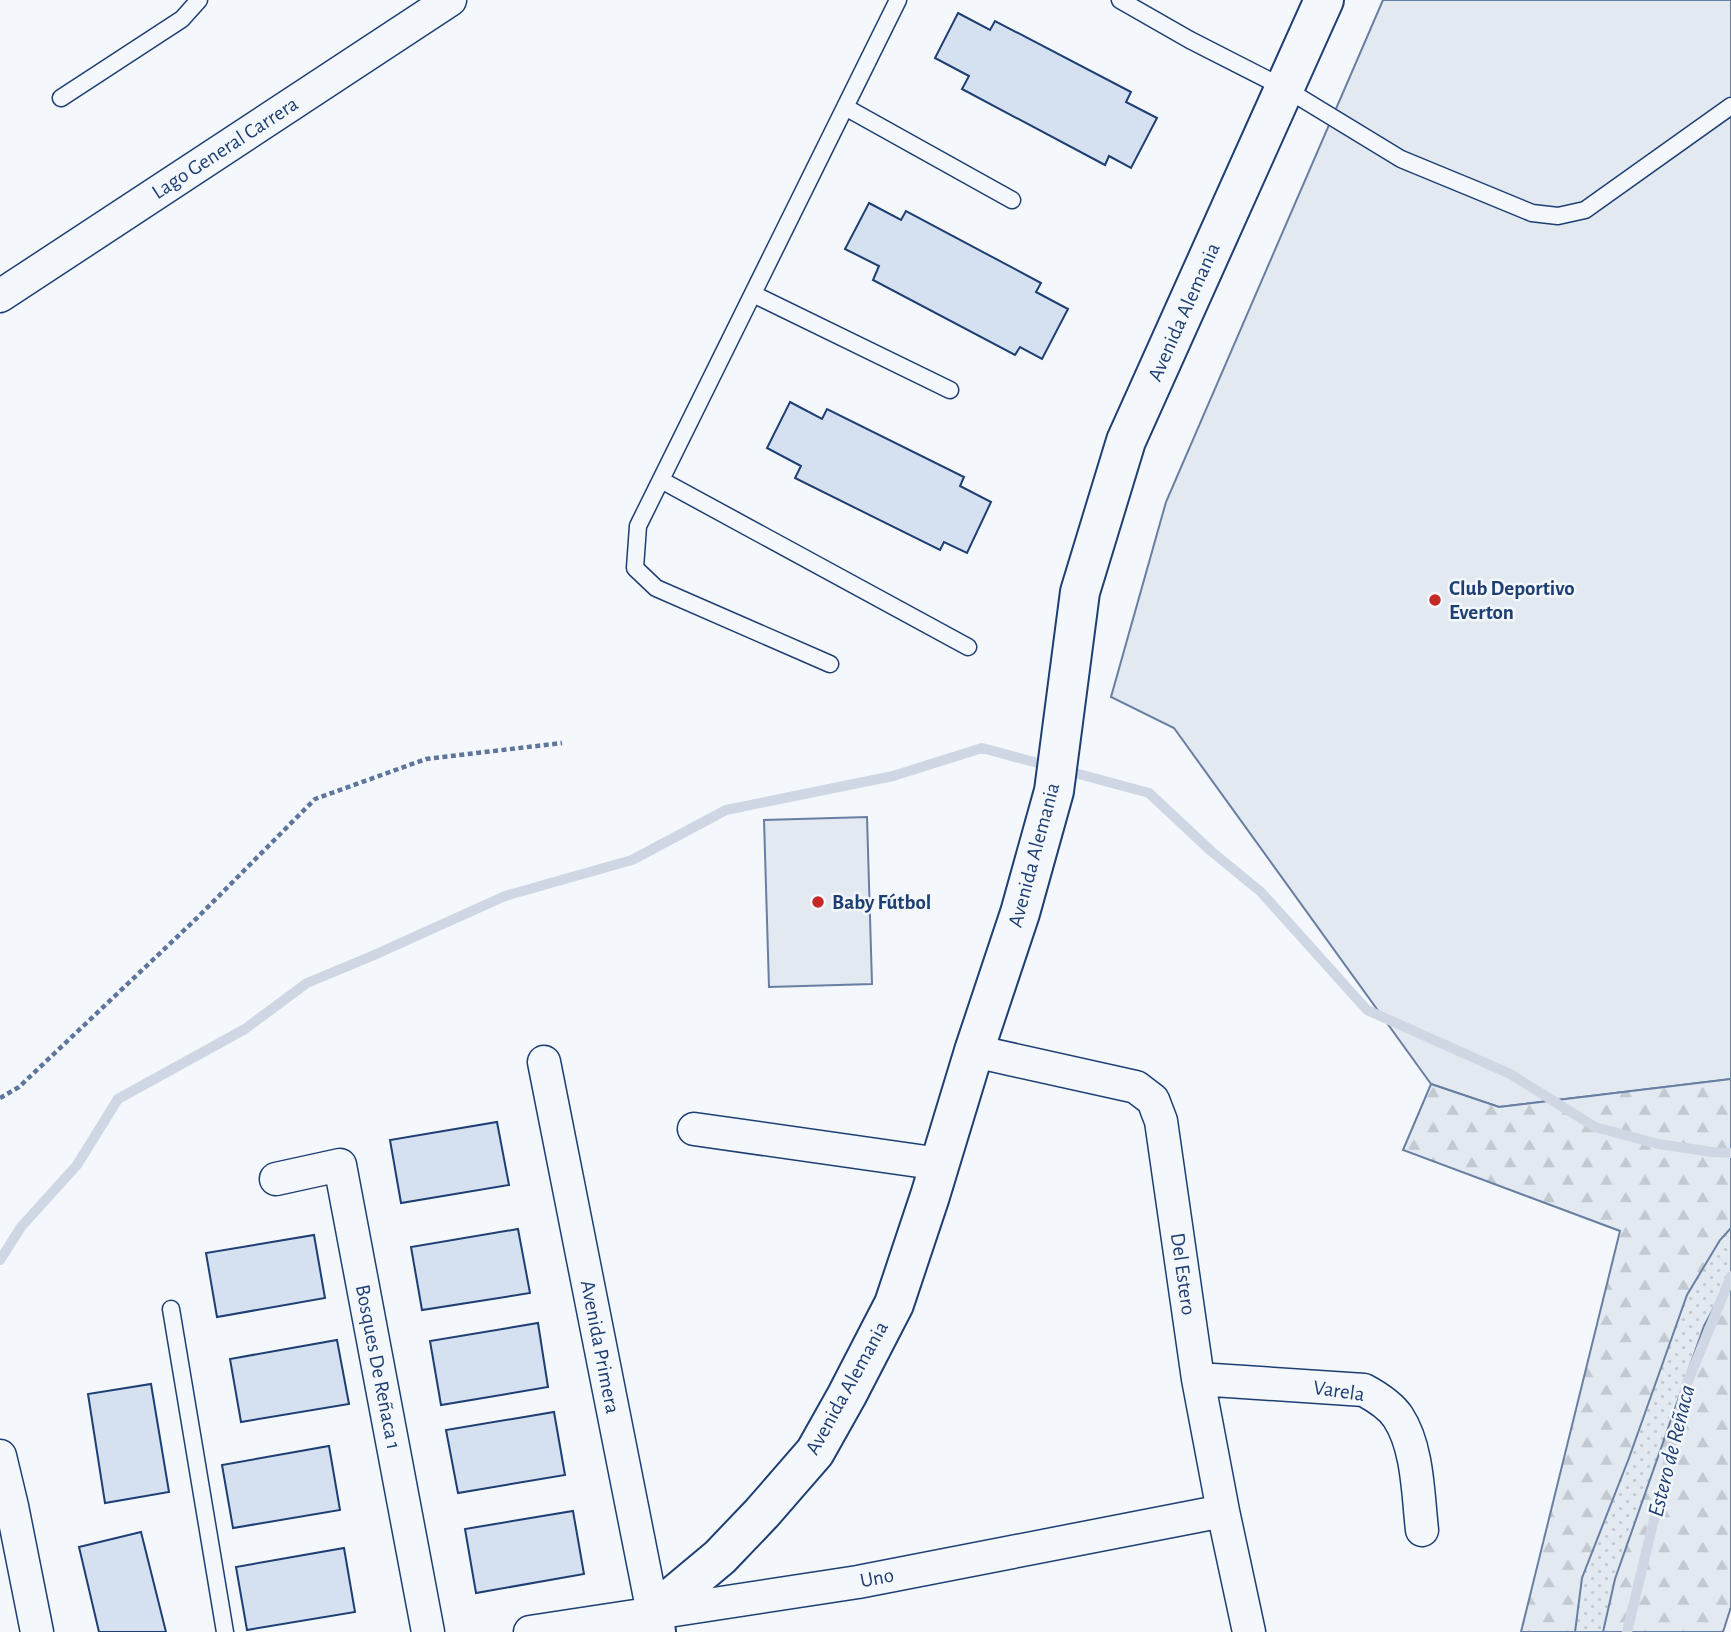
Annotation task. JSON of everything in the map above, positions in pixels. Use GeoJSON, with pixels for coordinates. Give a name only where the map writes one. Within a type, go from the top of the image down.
{"type":"FeatureCollection","features":[{"type":"Feature","properties":{"kind":"street","name":"Lago General Carrera"},"geometry":{"type":"LineString","coordinates":[[0,296],[450,0]]}},
{"type":"Feature","properties":{"kind":"street","name":"Avenida Alemania"},"geometry":{"type":"LineString","coordinates":[[654,1622],[762,1513],[815,1451],[894,1304],[1020,913],[1054,791],[1080,593],[1109,492],[1126,441],[1324,0]]}},
{"type":"Feature","properties":{"kind":"street","name":"Del Estero"},"geometry":{"type":"LineString","coordinates":[[974,1051],[1136,1087],[1153,1100],[1161,1121],[1198,1379],[1249,1632]]}},
{"type":"Feature","properties":{"kind":"street","name":"Avenida Primera"},"geometry":{"type":"LineString","coordinates":[[544,1062],[654,1622]]}},
{"type":"Feature","properties":{"kind":"street"},"geometry":{"type":"LineString","coordinates":[[694,1129],[940,1164]]}},
{"type":"Feature","properties":{"kind":"street","name":"Bosques De Reñaca 1"},"geometry":{"type":"LineString","coordinates":[[276,1179],[340,1165],[428,1632]]}},
{"type":"Feature","properties":{"kind":"street","name":"Varela"},"geometry":{"type":"LineString","coordinates":[[1198,1379],[1364,1390],[1383,1401],[1398,1417],[1413,1454],[1422,1530]]}},
{"type":"Feature","properties":{"kind":"street"},"geometry":{"type":"LineString","coordinates":[[0,1456],[6,1507],[37,1632]]}},
{"type":"Feature","properties":{"kind":"street","name":"Uno"},"geometry":{"type":"LineString","coordinates":[[530,1632],[654,1622],[1223,1511]]}},
{"type":"Feature","properties":{"kind":"lane"},"geometry":{"type":"LineString","coordinates":[[61,98],[182,19],[199,0]]}},
{"type":"Feature","properties":{"kind":"lane"},"geometry":{"type":"LineString","coordinates":[[830,664],[656,589],[635,568],[638,526],[898,0]]}},
{"type":"Feature","properties":{"kind":"lane"},"geometry":{"type":"LineString","coordinates":[[1120,0],[1190,40],[1286,89],[1401,159],[1532,213],[1558,216],[1585,210],[1731,106]]}},
{"type":"Feature","properties":{"kind":"lane"},"geometry":{"type":"LineString","coordinates":[[845,107],[1012,200]]}},
{"type":"Feature","properties":{"kind":"lane"},"geometry":{"type":"LineString","coordinates":[[753,294],[950,390]]}},
{"type":"Feature","properties":{"kind":"lane"},"geometry":{"type":"LineString","coordinates":[[661,480],[968,647]]}},
{"type":"Feature","properties":{"kind":"lane"},"geometry":{"type":"LineString","coordinates":[[171,1309],[225,1632]]}},
{"type":"Feature","properties":{"kind":"path"},"geometry":{"type":"LineString","coordinates":[[0,1098],[19,1087],[197,918],[315,799],[426,759],[562,743]]}},
{"type":"Feature","properties":{"kind":"green space","name":"Club Deportivo Everton"},"geometry":{"type":"Polygon","coordinates":[[[1383,0],[1731,0],[1731,1079],[1499,1107],[1431,1084],[1174,728],[1111,697],[1166,502],[1383,0]]]}},
{"type":"Feature","properties":{"kind":"green space","name":"Baby Fútbol"},"geometry":{"type":"Polygon","coordinates":[[[867,817],[872,984],[769,987],[764,820],[867,817]]]}},
{"type":"Feature","properties":{"kind":"green space"},"geometry":{"type":"Polygon","coordinates":[[[1731,1079],[1731,1607],[1723,1632],[1521,1632],[1620,1231],[1403,1150],[1431,1084],[1499,1107],[1731,1079]]]}},
{"type":"Feature","properties":{"kind":"green space"},"geometry":{"type":"Polygon","coordinates":[[[1731,1228],[1731,1276],[1704,1326],[1615,1579],[1603,1632],[1575,1632],[1582,1578],[1629,1458],[1687,1295],[1720,1240],[1731,1228]]]}},
{"type":"Feature","properties":{"kind":"building"},"geometry":{"type":"Polygon","coordinates":[[[958,13],[990,30],[995,21],[1131,92],[1126,102],[1157,118],[1131,168],[1109,156],[1105,165],[962,89],[969,76],[935,58],[958,13]]]}},
{"type":"Feature","properties":{"kind":"building"},"geometry":{"type":"Polygon","coordinates":[[[869,203],[901,220],[906,211],[1041,283],[1036,292],[1068,309],[1042,359],[1020,347],[1015,355],[873,280],[879,266],[845,249],[869,203]]]}},
{"type":"Feature","properties":{"kind":"building"},"geometry":{"type":"Polygon","coordinates":[[[790,402],[822,419],[827,409],[964,477],[960,486],[991,502],[967,553],[944,542],[940,550],[795,478],[801,466],[767,448],[790,402]]]}},
{"type":"Feature","properties":{"kind":"building"},"geometry":{"type":"Polygon","coordinates":[[[497,1122],[509,1185],[401,1203],[390,1140],[497,1122]]]}},
{"type":"Feature","properties":{"kind":"building"},"geometry":{"type":"Polygon","coordinates":[[[518,1229],[530,1293],[422,1310],[411,1247],[518,1229]]]}},
{"type":"Feature","properties":{"kind":"building"},"geometry":{"type":"Polygon","coordinates":[[[314,1235],[325,1298],[217,1317],[206,1253],[314,1235]]]}},
{"type":"Feature","properties":{"kind":"building"},"geometry":{"type":"Polygon","coordinates":[[[538,1323],[548,1387],[441,1405],[430,1341],[538,1323]]]}},
{"type":"Feature","properties":{"kind":"building"},"geometry":{"type":"Polygon","coordinates":[[[337,1340],[349,1404],[241,1422],[230,1359],[337,1340]]]}},
{"type":"Feature","properties":{"kind":"building"},"geometry":{"type":"Polygon","coordinates":[[[151,1384],[169,1492],[105,1503],[88,1394],[151,1384]]]}},
{"type":"Feature","properties":{"kind":"building"},"geometry":{"type":"Polygon","coordinates":[[[554,1412],[565,1475],[458,1493],[446,1430],[554,1412]]]}},
{"type":"Feature","properties":{"kind":"building"},"geometry":{"type":"Polygon","coordinates":[[[329,1446],[340,1510],[233,1528],[222,1465],[329,1446]]]}},
{"type":"Feature","properties":{"kind":"building"},"geometry":{"type":"Polygon","coordinates":[[[573,1511],[584,1574],[476,1593],[465,1529],[573,1511]]]}},
{"type":"Feature","properties":{"kind":"building"},"geometry":{"type":"Polygon","coordinates":[[[141,1532],[166,1632],[99,1632],[79,1547],[141,1532]]]}},
{"type":"Feature","properties":{"kind":"building"},"geometry":{"type":"Polygon","coordinates":[[[344,1548],[355,1612],[247,1630],[236,1567],[344,1548]]]}},
{"type":"Feature","properties":{"kind":"waterway"},"geometry":{"type":"LineString","coordinates":[[0,1260],[21,1227],[77,1165],[118,1099],[245,1029],[307,983],[505,896],[632,860],[726,810],[893,776],[982,748],[1149,793],[1211,851],[1261,892],[1367,1010],[1510,1074],[1595,1127],[1658,1144],[1731,1153]]}},
{"type":"Feature","properties":{"kind":"waterway","name":"Estero de Reñaca"},"geometry":{"type":"LineString","coordinates":[[1627,1632],[1686,1386],[1731,1276]]}},
{"type":"Feature","properties":{"kind":"place","name":"Club Deportivo Everton"},"geometry":{"type":"Point","coordinates":[1435,600]}},
{"type":"Feature","properties":{"kind":"place","name":"Baby Fútbol"},"geometry":{"type":"Point","coordinates":[818,902]}}]}
